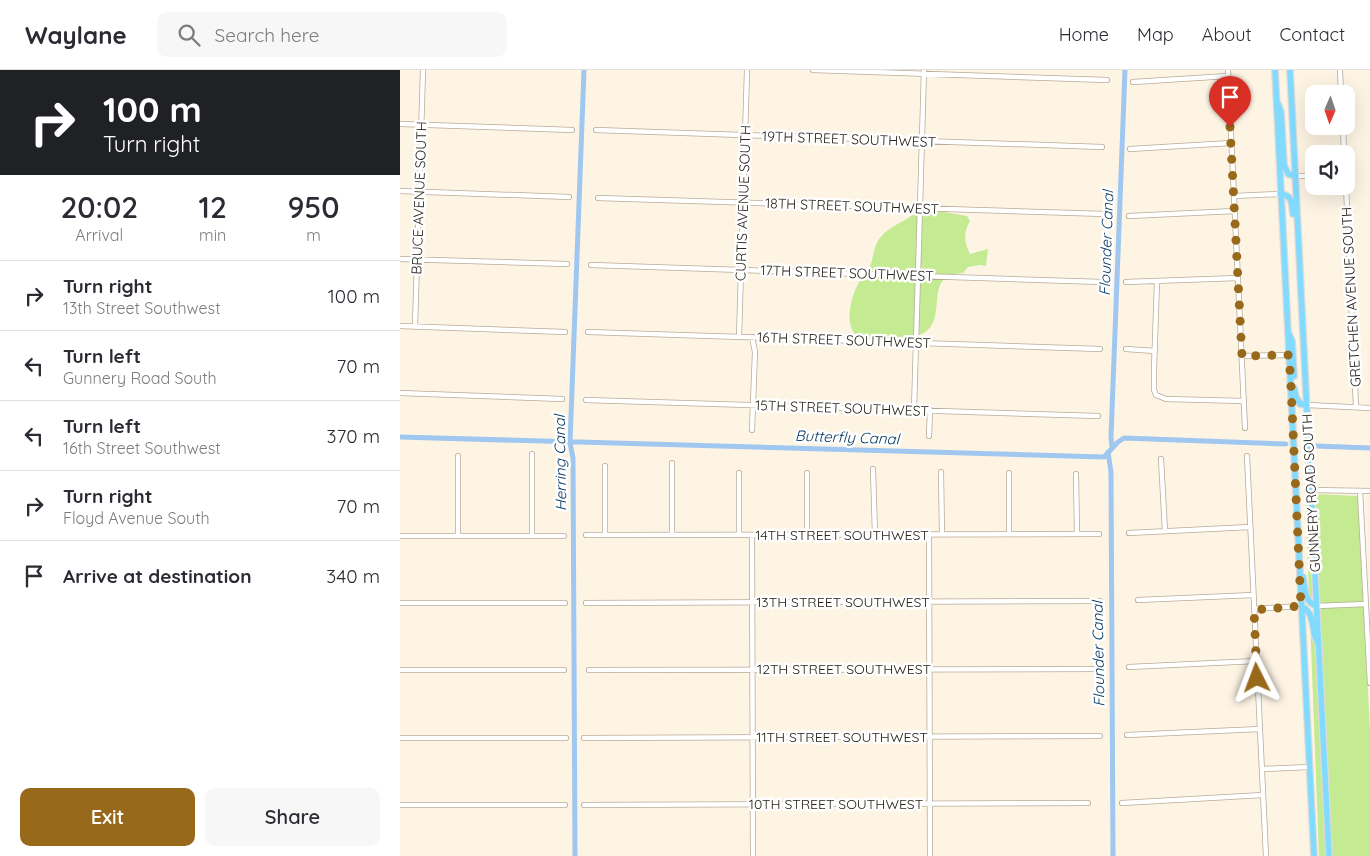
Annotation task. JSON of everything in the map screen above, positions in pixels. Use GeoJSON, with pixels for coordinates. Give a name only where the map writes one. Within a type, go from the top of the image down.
{"type":"FeatureCollection","features":[{"type":"Feature","properties":{"kind":"main road","name":"GUNNERY ROAD SOUTH"},"geometry":{"type":"LineString","coordinates":[[1275,70],[1314,856]]}},
{"type":"Feature","properties":{"kind":"main road","name":"GUNNERY ROAD SOUTH"},"geometry":{"type":"LineString","coordinates":[[1290,70],[1329,856]]}},
{"type":"Feature","properties":{"kind":"main road"},"geometry":{"type":"LineString","coordinates":[[1276,100],[1281,112],[1284,165],[1288,174],[1296,176]]}},
{"type":"Feature","properties":{"kind":"main road"},"geometry":{"type":"LineString","coordinates":[[1280,194],[1287,195],[1291,201],[1295,259],[1299,270]]}},
{"type":"Feature","properties":{"kind":"main road"},"geometry":{"type":"LineString","coordinates":[[1287,330],[1292,341],[1296,397],[1300,404],[1307,405]]}},
{"type":"Feature","properties":{"kind":"main road"},"geometry":{"type":"LineString","coordinates":[[1299,572],[1303,576],[1306,596],[1312,604],[1317,606]]}},
{"type":"Feature","properties":{"kind":"main road"},"geometry":{"type":"LineString","coordinates":[[1301,606],[1310,613],[1313,621],[1314,635],[1319,644]]}},
{"type":"Feature","properties":{"kind":"street","name":"BRUCE AVENUE SOUTH"},"geometry":{"type":"LineString","coordinates":[[415,326],[423,70]]}},
{"type":"Feature","properties":{"kind":"street","name":"CURTIS AVENUE SOUTH"},"geometry":{"type":"LineString","coordinates":[[738,337],[747,70]]}},
{"type":"Feature","properties":{"kind":"street"},"geometry":{"type":"LineString","coordinates":[[813,70],[924,72],[1107,80]]}},
{"type":"Feature","properties":{"kind":"street"},"geometry":{"type":"LineString","coordinates":[[1228,70],[1244,428]]}},
{"type":"Feature","properties":{"kind":"street"},"geometry":{"type":"LineString","coordinates":[[1340,70],[1341,85]]}},
{"type":"Feature","properties":{"kind":"street"},"geometry":{"type":"LineString","coordinates":[[914,410],[924,72]]}},
{"type":"Feature","properties":{"kind":"street"},"geometry":{"type":"LineString","coordinates":[[1133,82],[1228,76]]}},
{"type":"Feature","properties":{"kind":"street"},"geometry":{"type":"LineString","coordinates":[[400,124],[572,130]]}},
{"type":"Feature","properties":{"kind":"street","name":"19TH STREET SOUTHWEST"},"geometry":{"type":"LineString","coordinates":[[596,130],[1102,147]]}},
{"type":"Feature","properties":{"kind":"street"},"geometry":{"type":"LineString","coordinates":[[1130,149],[1231,143]]}},
{"type":"Feature","properties":{"kind":"street"},"geometry":{"type":"LineString","coordinates":[[1296,176],[1305,176]]}},
{"type":"Feature","properties":{"kind":"street"},"geometry":{"type":"LineString","coordinates":[[400,191],[569,197]]}},
{"type":"Feature","properties":{"kind":"street"},"geometry":{"type":"LineString","coordinates":[[1234,196],[1280,194]]}},
{"type":"Feature","properties":{"kind":"street","name":"GRETCHEN AVENUE SOUTH"},"geometry":{"type":"LineString","coordinates":[[1346,195],[1356,407]]}},
{"type":"Feature","properties":{"kind":"street","name":"18TH STREET SOUTHWEST"},"geometry":{"type":"LineString","coordinates":[[598,198],[1105,214]]}},
{"type":"Feature","properties":{"kind":"street"},"geometry":{"type":"LineString","coordinates":[[1129,216],[1235,211]]}},
{"type":"Feature","properties":{"kind":"street"},"geometry":{"type":"LineString","coordinates":[[400,259],[567,264]]}},
{"type":"Feature","properties":{"kind":"street","name":"17TH STREET SOUTHWEST"},"geometry":{"type":"LineString","coordinates":[[591,265],[1102,282]]}},
{"type":"Feature","properties":{"kind":"street"},"geometry":{"type":"LineString","coordinates":[[1126,282],[1238,278]]}},
{"type":"Feature","properties":{"kind":"street"},"geometry":{"type":"LineString","coordinates":[[1157,282],[1154,390],[1156,395],[1166,399],[1244,400]]}},
{"type":"Feature","properties":{"kind":"street"},"geometry":{"type":"LineString","coordinates":[[400,326],[565,332]]}},
{"type":"Feature","properties":{"kind":"street","name":"16TH STREET SOUTHWEST"},"geometry":{"type":"LineString","coordinates":[[588,332],[1100,349]]}},
{"type":"Feature","properties":{"kind":"street"},"geometry":{"type":"LineString","coordinates":[[752,337],[754,352],[752,430]]}},
{"type":"Feature","properties":{"kind":"street"},"geometry":{"type":"LineString","coordinates":[[1126,349],[1155,351]]}},
{"type":"Feature","properties":{"kind":"street"},"geometry":{"type":"LineString","coordinates":[[1242,356],[1289,355]]}},
{"type":"Feature","properties":{"kind":"street"},"geometry":{"type":"LineString","coordinates":[[400,393],[562,399]]}},
{"type":"Feature","properties":{"kind":"street","name":"15TH STREET SOUTHWEST"},"geometry":{"type":"LineString","coordinates":[[586,400],[1098,416]]}},
{"type":"Feature","properties":{"kind":"street"},"geometry":{"type":"LineString","coordinates":[[1307,405],[1370,408]]}},
{"type":"Feature","properties":{"kind":"street"},"geometry":{"type":"LineString","coordinates":[[929,436],[930,410]]}},
{"type":"Feature","properties":{"kind":"street"},"geometry":{"type":"LineString","coordinates":[[532,454],[532,536]]}},
{"type":"Feature","properties":{"kind":"street"},"geometry":{"type":"LineString","coordinates":[[458,456],[458,536]]}},
{"type":"Feature","properties":{"kind":"street"},"geometry":{"type":"LineString","coordinates":[[1247,456],[1266,856]]}},
{"type":"Feature","properties":{"kind":"street"},"geometry":{"type":"LineString","coordinates":[[1161,458],[1165,531]]}},
{"type":"Feature","properties":{"kind":"street"},"geometry":{"type":"LineString","coordinates":[[672,463],[672,535]]}},
{"type":"Feature","properties":{"kind":"street"},"geometry":{"type":"LineString","coordinates":[[605,466],[605,536]]}},
{"type":"Feature","properties":{"kind":"street"},"geometry":{"type":"LineString","coordinates":[[873,469],[874,534]]}},
{"type":"Feature","properties":{"kind":"street"},"geometry":{"type":"LineString","coordinates":[[941,472],[942,534]]}},
{"type":"Feature","properties":{"kind":"street"},"geometry":{"type":"LineString","coordinates":[[739,473],[740,535]]}},
{"type":"Feature","properties":{"kind":"street"},"geometry":{"type":"LineString","coordinates":[[807,473],[807,535]]}},
{"type":"Feature","properties":{"kind":"street"},"geometry":{"type":"LineString","coordinates":[[1009,473],[1009,534]]}},
{"type":"Feature","properties":{"kind":"street"},"geometry":{"type":"LineString","coordinates":[[1076,474],[1077,534]]}},
{"type":"Feature","properties":{"kind":"street"},"geometry":{"type":"LineString","coordinates":[[1311,490],[1370,491]]}},
{"type":"Feature","properties":{"kind":"street"},"geometry":{"type":"LineString","coordinates":[[1360,491],[1370,683]]}},
{"type":"Feature","properties":{"kind":"street"},"geometry":{"type":"LineString","coordinates":[[1128,533],[1250,527]]}},
{"type":"Feature","properties":{"kind":"street"},"geometry":{"type":"LineString","coordinates":[[929,534],[930,856]]}},
{"type":"Feature","properties":{"kind":"street","name":"14TH STREET SOUTHWEST"},"geometry":{"type":"LineString","coordinates":[[586,535],[1099,534]]}},
{"type":"Feature","properties":{"kind":"street"},"geometry":{"type":"LineString","coordinates":[[752,535],[752,856]]}},
{"type":"Feature","properties":{"kind":"street"},"geometry":{"type":"LineString","coordinates":[[400,536],[564,536]]}},
{"type":"Feature","properties":{"kind":"street"},"geometry":{"type":"LineString","coordinates":[[1138,600],[1253,595]]}},
{"type":"Feature","properties":{"kind":"street","name":"13TH STREET SOUTHWEST"},"geometry":{"type":"LineString","coordinates":[[586,603],[1100,601]]}},
{"type":"Feature","properties":{"kind":"street"},"geometry":{"type":"LineString","coordinates":[[400,603],[565,602]]}},
{"type":"Feature","properties":{"kind":"street"},"geometry":{"type":"LineString","coordinates":[[1317,606],[1366,604]]}},
{"type":"Feature","properties":{"kind":"street"},"geometry":{"type":"LineString","coordinates":[[1254,610],[1301,606]]}},
{"type":"Feature","properties":{"kind":"street"},"geometry":{"type":"LineString","coordinates":[[1129,667],[1256,661]]}},
{"type":"Feature","properties":{"kind":"street","name":"12TH STREET SOUTHWEST"},"geometry":{"type":"LineString","coordinates":[[589,670],[1099,669]]}},
{"type":"Feature","properties":{"kind":"street"},"geometry":{"type":"LineString","coordinates":[[400,670],[564,670]]}},
{"type":"Feature","properties":{"kind":"street"},"geometry":{"type":"LineString","coordinates":[[1127,735],[1260,729]]}},
{"type":"Feature","properties":{"kind":"street","name":"11TH STREET SOUTHWEST"},"geometry":{"type":"LineString","coordinates":[[584,738],[1100,736]]}},
{"type":"Feature","properties":{"kind":"street"},"geometry":{"type":"LineString","coordinates":[[400,738],[566,738]]}},
{"type":"Feature","properties":{"kind":"street"},"geometry":{"type":"LineString","coordinates":[[1262,769],[1309,767]]}},
{"type":"Feature","properties":{"kind":"street"},"geometry":{"type":"LineString","coordinates":[[1122,803],[1263,795]]}},
{"type":"Feature","properties":{"kind":"street","name":"10TH STREET SOUTHWEST"},"geometry":{"type":"LineString","coordinates":[[584,805],[1088,803]]}},
{"type":"Feature","properties":{"kind":"street"},"geometry":{"type":"LineString","coordinates":[[400,805],[565,805]]}},
{"type":"Feature","properties":{"kind":"green space"},"geometry":{"type":"Polygon","coordinates":[[[917,211],[938,211],[967,216],[970,221],[965,234],[968,250],[970,254],[988,249],[986,266],[968,267],[963,273],[949,276],[941,283],[935,316],[931,326],[922,334],[906,338],[883,340],[860,338],[854,334],[850,320],[851,303],[856,288],[869,269],[880,238],[884,233],[917,211]]]}},
{"type":"Feature","properties":{"kind":"green space"},"geometry":{"type":"Polygon","coordinates":[[[1305,494],[1309,494],[1314,602],[1309,596],[1305,494]]]}},
{"type":"Feature","properties":{"kind":"green space"},"geometry":{"type":"Polygon","coordinates":[[[1314,494],[1358,496],[1370,731],[1370,856],[1331,856],[1314,494]]]}},
{"type":"Feature","properties":{"kind":"green space"},"geometry":{"type":"Polygon","coordinates":[[[1310,619],[1312,636],[1316,645],[1326,856],[1319,856],[1310,619]]]}},
{"type":"Feature","properties":{"kind":"waterway","name":"Herring Canal"},"geometry":{"type":"LineString","coordinates":[[575,856],[573,458],[570,443],[584,70]]}},
{"type":"Feature","properties":{"kind":"waterway","name":"Flounder Canal"},"geometry":{"type":"LineString","coordinates":[[1112,448],[1125,70]]}},
{"type":"Feature","properties":{"kind":"waterway","name":"Butterfly Canal"},"geometry":{"type":"LineString","coordinates":[[400,437],[1104,457],[1124,438],[1286,444]]}},
{"type":"Feature","properties":{"kind":"waterway","name":"Butterfly Canal"},"geometry":{"type":"LineString","coordinates":[[1316,446],[1370,448]]}},
{"type":"Feature","properties":{"kind":"waterway","name":"Flounder Canal"},"geometry":{"type":"LineString","coordinates":[[1108,452],[1111,472],[1113,856]]}},
{"type":"Feature","properties":{"kind":"route"},"geometry":{"type":"LineString","coordinates":[[1230,127],[1242,356],[1289,355],[1291,386],[1301,606],[1254,610],[1257,678]]}}]}
